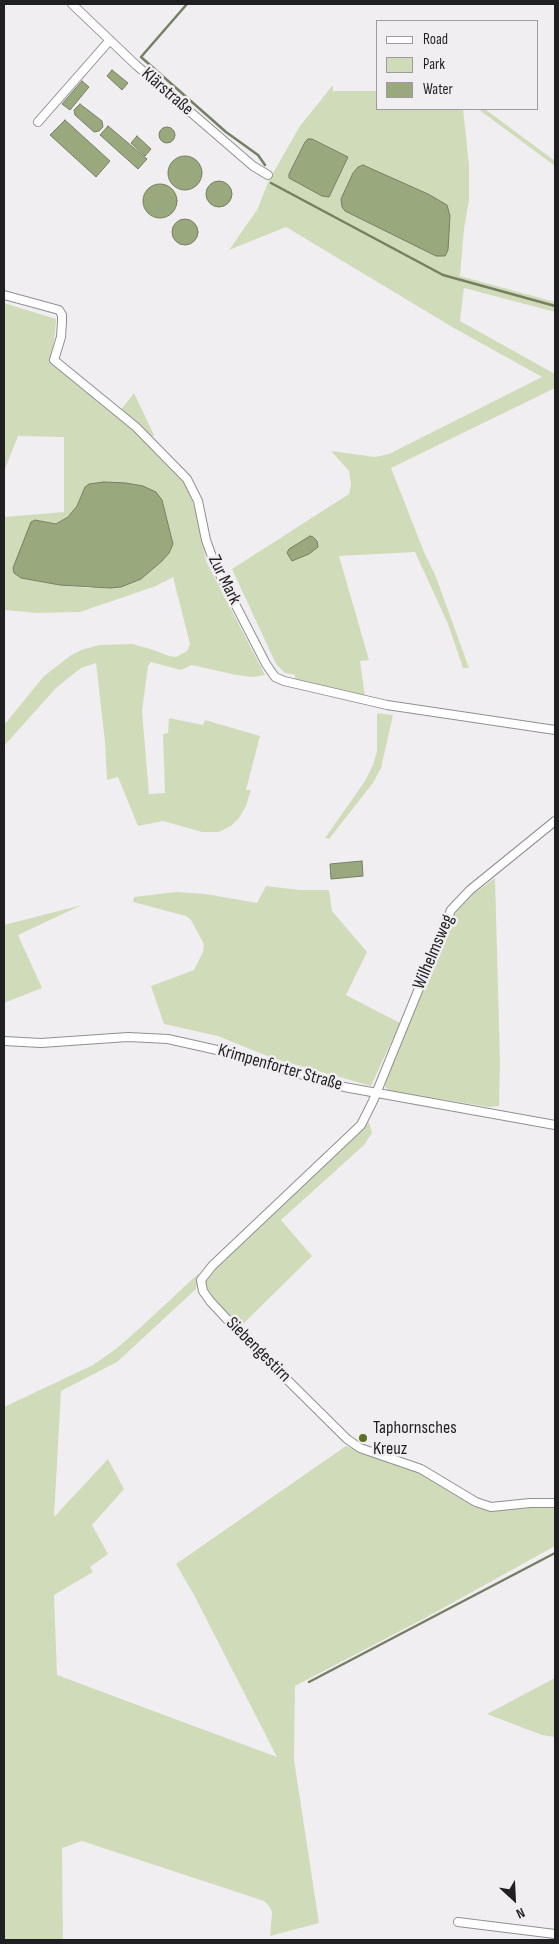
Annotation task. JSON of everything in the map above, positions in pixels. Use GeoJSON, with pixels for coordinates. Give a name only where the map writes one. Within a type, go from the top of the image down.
{"type":"FeatureCollection","features":[{"type":"Feature","properties":{"kind":"street","name":"Klärstraße"},"geometry":{"type":"LineString","coordinates":[[72,4],[136,65],[253,166],[268,174]]}},
{"type":"Feature","properties":{"kind":"street"},"geometry":{"type":"LineString","coordinates":[[38,122],[110,40]]}},
{"type":"Feature","properties":{"kind":"street","name":"Zur Mark"},"geometry":{"type":"LineString","coordinates":[[4,295],[59,310],[62,315],[61,338],[54,360],[136,427],[187,479],[198,501],[206,540],[215,565],[266,664],[275,677],[284,682],[387,705],[555,730]]}},
{"type":"Feature","properties":{"kind":"street","name":"Wilhelmsweg"},"geometry":{"type":"LineString","coordinates":[[376,1094],[451,910],[470,890],[555,821]]}},
{"type":"Feature","properties":{"kind":"street","name":"Krimpenforter Straße"},"geometry":{"type":"LineString","coordinates":[[4,1041],[41,1043],[128,1037],[168,1039],[217,1050],[344,1087],[555,1125]]}},
{"type":"Feature","properties":{"kind":"street","name":"Siebengestirn"},"geometry":{"type":"LineString","coordinates":[[376,1094],[368,1114],[361,1125],[207,1272],[202,1280],[203,1292],[237,1330],[347,1439],[360,1448],[420,1469],[476,1502],[491,1507],[530,1503],[555,1503]]}},
{"type":"Feature","properties":{"kind":"street"},"geometry":{"type":"LineString","coordinates":[[458,1922],[555,1934]]}},
{"type":"Feature","properties":{"kind":"green space"},"geometry":{"type":"Polygon","coordinates":[[[333,85],[333,91],[376,91],[376,110],[463,110],[469,165],[469,200],[464,229],[460,276],[555,302],[555,312],[464,288],[460,321],[555,374],[555,388],[391,468],[424,552],[436,577],[469,668],[463,668],[448,624],[415,552],[339,556],[369,660],[360,661],[365,696],[295,680],[295,675],[285,673],[276,664],[232,569],[349,494],[351,485],[349,471],[331,451],[375,457],[389,454],[542,377],[454,328],[286,227],[229,250],[257,210],[269,180],[300,126],[333,85]]]}},
{"type":"Feature","properties":{"kind":"green space"},"geometry":{"type":"Polygon","coordinates":[[[479,110],[486,110],[555,161],[555,166],[479,110]]]}},
{"type":"Feature","properties":{"kind":"green space"},"geometry":{"type":"Polygon","coordinates":[[[4,303],[56,319],[51,360],[134,429],[186,483],[197,515],[206,561],[265,675],[253,677],[236,675],[192,665],[181,670],[151,662],[148,666],[142,711],[149,794],[165,793],[163,734],[168,733],[169,718],[203,725],[205,720],[260,736],[246,790],[251,790],[246,806],[239,818],[231,826],[219,832],[202,832],[163,821],[138,826],[118,777],[107,780],[105,742],[96,663],[81,668],[56,688],[4,746],[4,725],[44,676],[70,656],[81,650],[99,645],[132,644],[176,657],[187,651],[190,644],[173,577],[156,586],[80,612],[37,613],[4,610],[4,517],[64,512],[64,437],[18,436],[4,471],[4,303]],[[85,487],[77,506],[68,517],[56,524],[35,520],[13,568],[21,578],[89,588],[141,579],[169,553],[173,544],[162,500],[85,487]]]}},
{"type":"Feature","properties":{"kind":"green space"},"geometry":{"type":"Polygon","coordinates":[[[134,393],[154,435],[151,438],[120,411],[134,393]]]}},
{"type":"Feature","properties":{"kind":"green space"},"geometry":{"type":"Polygon","coordinates":[[[377,713],[393,715],[381,768],[373,783],[329,839],[325,838],[365,781],[373,765],[377,751],[377,713]]]}},
{"type":"Feature","properties":{"kind":"green space"},"geometry":{"type":"Polygon","coordinates":[[[495,878],[500,1062],[499,1106],[489,1107],[390,1091],[385,1087],[387,1078],[450,923],[457,911],[472,895],[495,878]]]}},
{"type":"Feature","properties":{"kind":"green space"},"geometry":{"type":"Polygon","coordinates":[[[266,886],[300,890],[329,890],[332,911],[367,952],[346,995],[400,1023],[371,1086],[272,1058],[218,1036],[164,1024],[151,986],[194,970],[203,952],[204,944],[191,920],[186,916],[133,902],[134,897],[176,892],[206,894],[257,903],[266,886]]]}},
{"type":"Feature","properties":{"kind":"green space"},"geometry":{"type":"Polygon","coordinates":[[[82,905],[18,935],[42,988],[4,1003],[4,925],[82,905]]]}},
{"type":"Feature","properties":{"kind":"green space"},"geometry":{"type":"Polygon","coordinates":[[[369,1122],[372,1133],[364,1145],[281,1220],[312,1256],[239,1328],[205,1290],[204,1281],[209,1273],[369,1122]]]}},
{"type":"Feature","properties":{"kind":"green space"},"geometry":{"type":"Polygon","coordinates":[[[199,1273],[196,1289],[117,1362],[61,1391],[54,1517],[108,1459],[124,1489],[92,1525],[108,1554],[90,1567],[93,1572],[54,1595],[57,1675],[277,1757],[194,1595],[176,1564],[346,1446],[418,1472],[475,1504],[555,1505],[555,1546],[425,1618],[295,1686],[294,1760],[319,1923],[270,1936],[272,1912],[264,1901],[82,1841],[62,1848],[63,1940],[4,1940],[4,1407],[93,1365],[117,1348],[199,1273]]]}},
{"type":"Feature","properties":{"kind":"green space"},"geometry":{"type":"Polygon","coordinates":[[[555,1678],[555,1737],[542,1735],[487,1714],[555,1678]]]}},
{"type":"Feature","properties":{"kind":"water"},"geometry":{"type":"Polygon","coordinates":[[[112,70],[128,83],[122,90],[107,76],[112,70]]]}},
{"type":"Feature","properties":{"kind":"water"},"geometry":{"type":"Polygon","coordinates":[[[82,81],[89,87],[70,110],[62,104],[82,81]]]}},
{"type":"Feature","properties":{"kind":"water"},"geometry":{"type":"Polygon","coordinates":[[[80,104],[102,121],[103,127],[99,131],[94,132],[75,115],[74,110],[80,104]]]}},
{"type":"Feature","properties":{"kind":"water"},"geometry":{"type":"Polygon","coordinates":[[[65,120],[110,161],[96,177],[50,135],[65,120]]]}},
{"type":"Feature","properties":{"kind":"water"},"geometry":{"type":"Polygon","coordinates":[[[108,126],[147,159],[138,169],[100,135],[108,126]]]}},
{"type":"Feature","properties":{"kind":"water"},"geometry":{"type":"Polygon","coordinates":[[[167,127],[175,135],[167,143],[159,135],[167,127]]]}},
{"type":"Feature","properties":{"kind":"water"},"geometry":{"type":"Polygon","coordinates":[[[137,136],[151,149],[145,156],[131,143],[137,136]]]}},
{"type":"Feature","properties":{"kind":"water"},"geometry":{"type":"Polygon","coordinates":[[[308,139],[312,139],[348,157],[329,197],[322,196],[289,178],[289,174],[308,139]]]}},
{"type":"Feature","properties":{"kind":"water"},"geometry":{"type":"Polygon","coordinates":[[[185,156],[192,157],[197,161],[201,166],[201,180],[197,185],[192,189],[185,190],[178,189],[173,185],[169,180],[168,173],[169,166],[173,161],[178,157],[185,156]]]}},
{"type":"Feature","properties":{"kind":"water"},"geometry":{"type":"Polygon","coordinates":[[[363,165],[428,194],[447,205],[450,216],[448,250],[445,256],[436,256],[345,211],[342,207],[341,199],[353,173],[358,167],[363,165]]]}},
{"type":"Feature","properties":{"kind":"water"},"geometry":{"type":"Polygon","coordinates":[[[219,181],[228,185],[232,194],[228,203],[219,207],[210,203],[206,194],[210,185],[219,181]]]}},
{"type":"Feature","properties":{"kind":"water"},"geometry":{"type":"Polygon","coordinates":[[[160,184],[172,189],[177,201],[172,213],[160,218],[148,213],[143,201],[148,189],[160,184]]]}},
{"type":"Feature","properties":{"kind":"water"},"geometry":{"type":"Polygon","coordinates":[[[185,219],[194,223],[198,232],[194,241],[185,245],[176,241],[172,232],[176,223],[185,219]]]}},
{"type":"Feature","properties":{"kind":"water"},"geometry":{"type":"Polygon","coordinates":[[[104,482],[143,486],[156,492],[162,500],[173,544],[169,553],[162,561],[141,579],[121,587],[110,588],[60,585],[21,578],[14,573],[13,568],[31,522],[35,520],[56,524],[68,517],[77,506],[85,487],[89,484],[104,482]]]}},
{"type":"Feature","properties":{"kind":"water"},"geometry":{"type":"Polygon","coordinates":[[[310,536],[317,541],[318,547],[309,554],[292,561],[287,553],[289,549],[310,536]]]}},
{"type":"Feature","properties":{"kind":"water"},"geometry":{"type":"Polygon","coordinates":[[[362,861],[363,876],[331,879],[330,864],[362,861]]]}},
{"type":"Feature","properties":{"kind":"waterway"},"geometry":{"type":"LineString","coordinates":[[187,4],[141,57],[226,132],[258,155],[265,165]]}},
{"type":"Feature","properties":{"kind":"waterway"},"geometry":{"type":"LineString","coordinates":[[271,183],[443,275],[555,306]]}},
{"type":"Feature","properties":{"kind":"waterway"},"geometry":{"type":"LineString","coordinates":[[309,1682],[555,1553]]}},
{"type":"Feature","properties":{"kind":"place","name":"Taphornsches Kreuz"},"geometry":{"type":"Point","coordinates":[363,1438]}}]}
